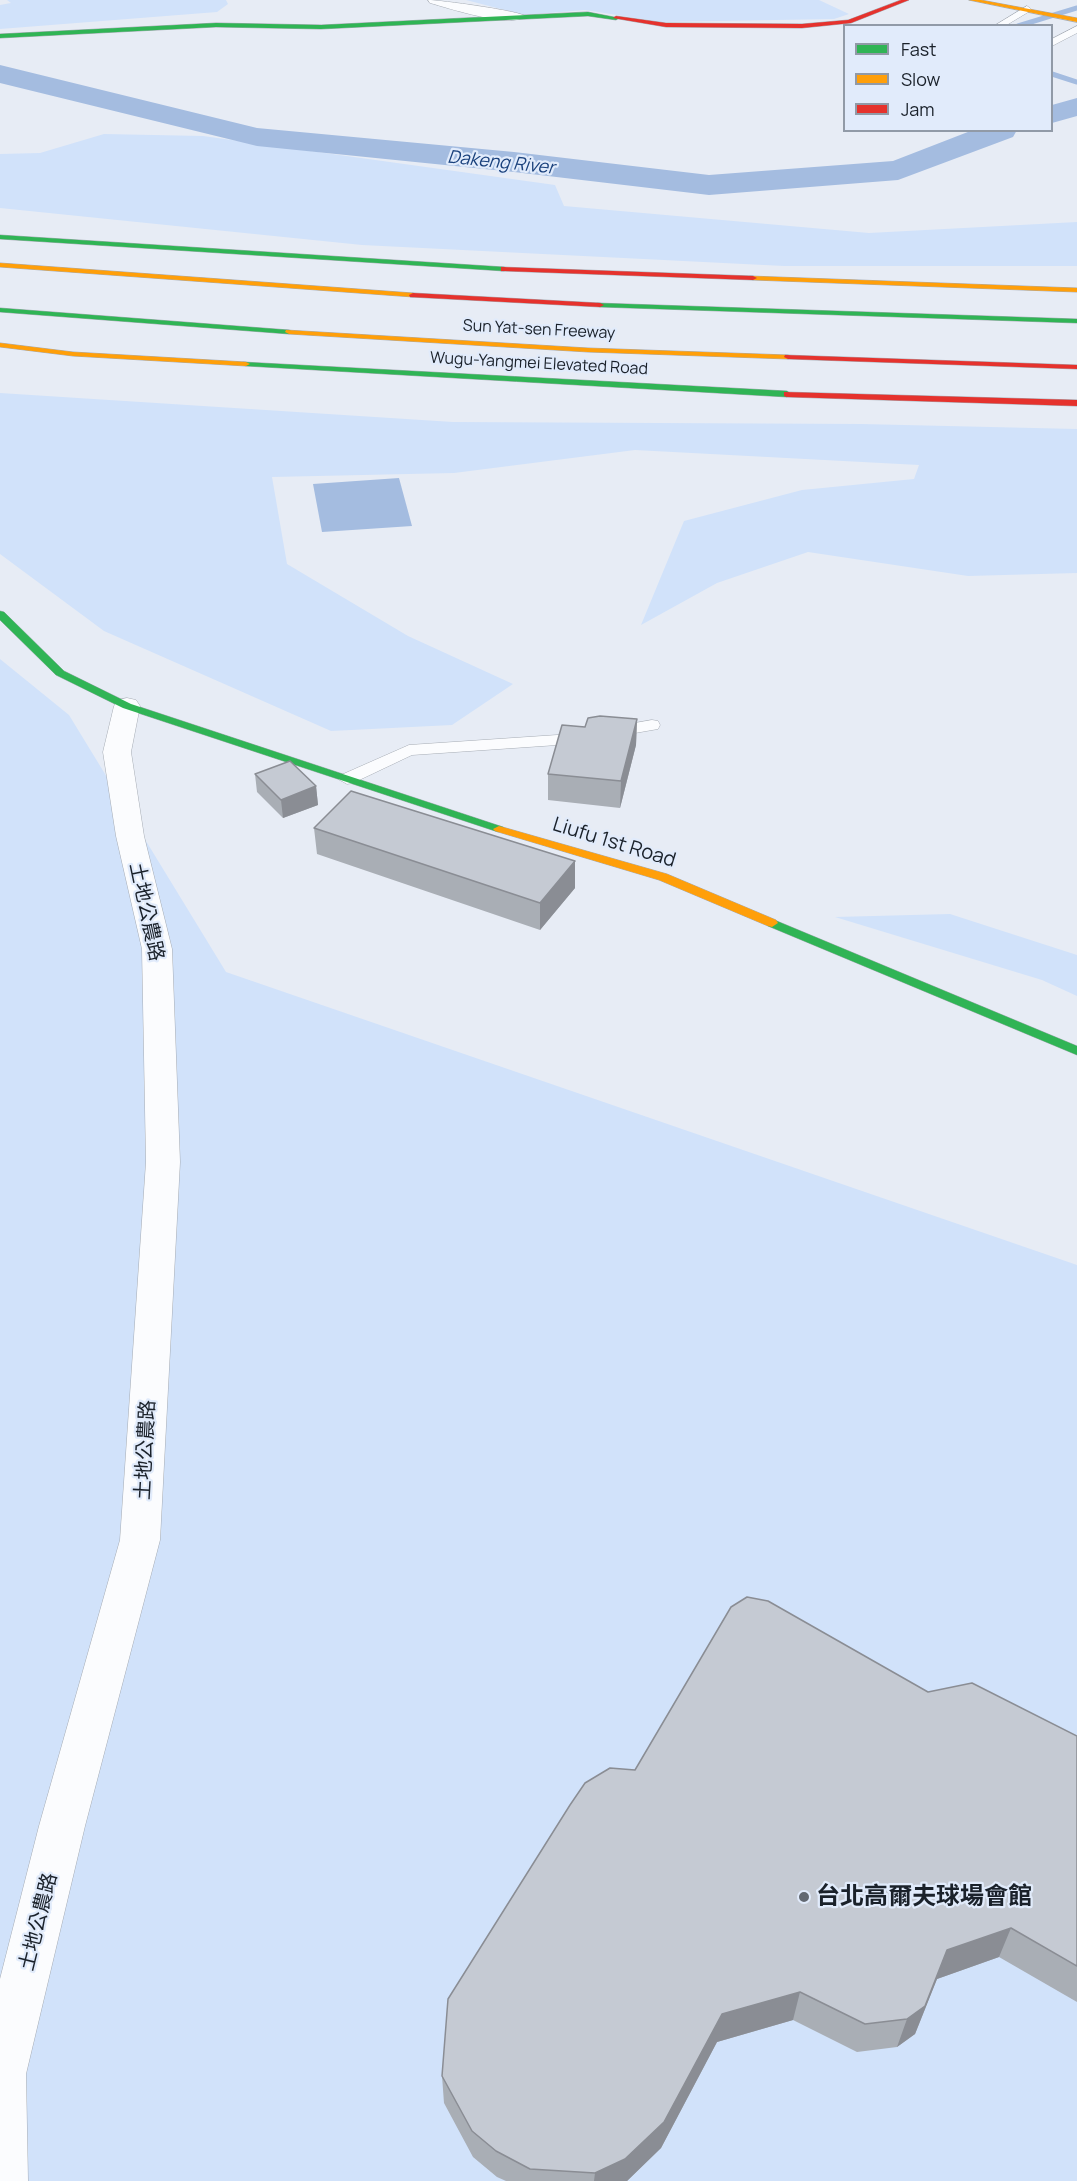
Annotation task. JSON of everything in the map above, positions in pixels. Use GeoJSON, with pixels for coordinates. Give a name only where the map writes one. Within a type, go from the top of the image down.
{"type":"FeatureCollection","features":[{"type":"Feature","properties":{"kind":"main road"},"geometry":{"type":"LineString","coordinates":[[0,36],[216,25],[321,27],[588,14],[666,25],[802,26],[849,22],[906,0]]}},
{"type":"Feature","properties":{"kind":"main road"},"geometry":{"type":"LineString","coordinates":[[972,0],[1072,19]]}},
{"type":"Feature","properties":{"kind":"main road"},"geometry":{"type":"LineString","coordinates":[[0,237],[452,267],[1077,290]]}},
{"type":"Feature","properties":{"kind":"main road","name":"Sun Yat-sen Freeway"},"geometry":{"type":"LineString","coordinates":[[0,265],[149,279],[356,292],[729,311],[1077,321]]}},
{"type":"Feature","properties":{"kind":"main road","name":"Sun Yat-sen Freeway"},"geometry":{"type":"LineString","coordinates":[[0,309],[232,328],[576,350],[1077,367]]}},
{"type":"Feature","properties":{"kind":"main road","name":"Wugu-Yangmei Elevated Road"},"geometry":{"type":"LineString","coordinates":[[0,345],[73,354],[778,394],[1077,403]]}},
{"type":"Feature","properties":{"kind":"main road","name":"Liufu 1st Road"},"geometry":{"type":"LineString","coordinates":[[0,614],[60,673],[126,706],[497,828],[663,877],[1077,1051]]}},
{"type":"Feature","properties":{"kind":"street"},"geometry":{"type":"LineString","coordinates":[[435,0],[483,14],[518,16]]}},
{"type":"Feature","properties":{"kind":"street","name":"土地公農路"},"geometry":{"type":"LineString","coordinates":[[2,2181],[1,2074],[62,1826],[140,1540],[163,1140],[157,949],[130,836],[117,752],[126,706]]}},
{"type":"Feature","properties":{"kind":"lane"},"geometry":{"type":"LineString","coordinates":[[1002,24],[1034,10]]}},
{"type":"Feature","properties":{"kind":"lane"},"geometry":{"type":"LineString","coordinates":[[1053,42],[1077,29]]}},
{"type":"Feature","properties":{"kind":"lane"},"geometry":{"type":"LineString","coordinates":[[347,779],[409,750],[572,739],[652,725]]}},
{"type":"Feature","properties":{"kind":"shaded area"},"geometry":{"type":"Polygon","coordinates":[[[7,0],[226,0],[228,4],[217,12],[0,29],[0,5],[11,3],[7,0]]]}},
{"type":"Feature","properties":{"kind":"shaded area"},"geometry":{"type":"Polygon","coordinates":[[[466,0],[819,0],[849,14],[834,19],[661,22],[585,10],[524,15],[466,0]]]}},
{"type":"Feature","properties":{"kind":"shaded area"},"geometry":{"type":"Polygon","coordinates":[[[104,134],[203,136],[555,185],[564,206],[869,233],[1077,222],[1077,266],[784,266],[362,245],[0,208],[0,154],[40,153],[104,134]]]}},
{"type":"Feature","properties":{"kind":"shaded area"},"geometry":{"type":"Polygon","coordinates":[[[0,393],[453,422],[861,424],[1077,429],[1077,573],[968,576],[808,552],[717,583],[641,625],[684,521],[802,490],[914,479],[919,465],[635,450],[454,473],[272,477],[287,564],[408,636],[513,684],[452,725],[331,731],[104,631],[0,554],[0,393]]]}},
{"type":"Feature","properties":{"kind":"shaded area"},"geometry":{"type":"Polygon","coordinates":[[[399,478],[412,526],[322,532],[313,484],[399,478]]]}},
{"type":"Feature","properties":{"kind":"shaded area"},"geometry":{"type":"Polygon","coordinates":[[[0,659],[69,715],[226,972],[1077,1265],[1077,2181],[0,2181],[0,659]]]}},
{"type":"Feature","properties":{"kind":"shaded area"},"geometry":{"type":"Polygon","coordinates":[[[950,914],[1077,955],[1077,996],[1042,980],[835,917],[950,914]]]}},
{"type":"Feature","properties":{"kind":"building"},"geometry":{"type":"Polygon","coordinates":[[[600,716],[637,719],[621,781],[548,774],[562,725],[585,727],[588,718],[600,716]]]}},
{"type":"Feature","properties":{"kind":"building"},"geometry":{"type":"Polygon","coordinates":[[[290,761],[316,786],[281,800],[255,774],[290,761]]]}},
{"type":"Feature","properties":{"kind":"building"},"geometry":{"type":"Polygon","coordinates":[[[351,791],[575,861],[540,903],[314,828],[351,791]]]}},
{"type":"Feature","properties":{"kind":"building","name":"台北高爾夫球場會館"},"geometry":{"type":"Polygon","coordinates":[[[747,1597],[768,1601],[928,1692],[972,1683],[1077,1736],[1077,1966],[1011,1928],[947,1950],[925,2006],[907,2019],[865,2024],[800,1992],[722,2014],[664,2122],[625,2159],[595,2173],[530,2169],[496,2151],[472,2131],[442,2076],[448,1999],[585,1783],[610,1768],[635,1770],[731,1607],[747,1597]]]}},
{"type":"Feature","properties":{"kind":"waterway"},"geometry":{"type":"LineString","coordinates":[[1025,24],[1077,8]]}},
{"type":"Feature","properties":{"kind":"waterway","name":"Dakeng River"},"geometry":{"type":"LineString","coordinates":[[0,74],[257,137],[514,162],[709,185],[898,170],[997,132]]}},
{"type":"Feature","properties":{"kind":"waterway"},"geometry":{"type":"LineString","coordinates":[[1053,74],[1077,82]]}},
{"type":"Feature","properties":{"kind":"waterway","name":"Dakeng River"},"geometry":{"type":"LineString","coordinates":[[1053,114],[1077,107]]}},
{"type":"Feature","properties":{"kind":"traffic: fast"},"geometry":{"type":"LineString","coordinates":[[0,36],[216,25],[321,27],[588,14],[616,18]]}},
{"type":"Feature","properties":{"kind":"traffic: fast"},"geometry":{"type":"LineString","coordinates":[[0,237],[504,269]]}},
{"type":"Feature","properties":{"kind":"traffic: fast"},"geometry":{"type":"LineString","coordinates":[[600,305],[1077,321]]}},
{"type":"Feature","properties":{"kind":"traffic: fast"},"geometry":{"type":"LineString","coordinates":[[0,310],[289,332]]}},
{"type":"Feature","properties":{"kind":"traffic: fast"},"geometry":{"type":"LineString","coordinates":[[246,364],[787,394]]}},
{"type":"Feature","properties":{"kind":"traffic: fast"},"geometry":{"type":"LineString","coordinates":[[0,614],[60,673],[127,706],[499,829]]}},
{"type":"Feature","properties":{"kind":"traffic: fast"},"geometry":{"type":"LineString","coordinates":[[772,923],[1077,1051]]}},
{"type":"Feature","properties":{"kind":"traffic: slow"},"geometry":{"type":"LineString","coordinates":[[972,0],[1077,20]]}},
{"type":"Feature","properties":{"kind":"traffic: slow"},"geometry":{"type":"LineString","coordinates":[[0,265],[413,295]]}},
{"type":"Feature","properties":{"kind":"traffic: slow"},"geometry":{"type":"LineString","coordinates":[[753,278],[1077,290]]}},
{"type":"Feature","properties":{"kind":"traffic: slow"},"geometry":{"type":"LineString","coordinates":[[289,332],[588,350],[788,357]]}},
{"type":"Feature","properties":{"kind":"traffic: slow"},"geometry":{"type":"LineString","coordinates":[[0,345],[73,354],[246,364]]}},
{"type":"Feature","properties":{"kind":"traffic: slow"},"geometry":{"type":"LineString","coordinates":[[499,829],[663,877],[772,923]]}},
{"type":"Feature","properties":{"kind":"traffic: jam"},"geometry":{"type":"LineString","coordinates":[[616,18],[666,25],[802,26],[849,22],[906,0]]}},
{"type":"Feature","properties":{"kind":"traffic: jam"},"geometry":{"type":"LineString","coordinates":[[504,269],[753,278]]}},
{"type":"Feature","properties":{"kind":"traffic: jam"},"geometry":{"type":"LineString","coordinates":[[413,295],[600,305]]}},
{"type":"Feature","properties":{"kind":"traffic: jam"},"geometry":{"type":"LineString","coordinates":[[788,357],[1077,367]]}},
{"type":"Feature","properties":{"kind":"traffic: jam"},"geometry":{"type":"LineString","coordinates":[[787,394],[1077,403]]}},
{"type":"Feature","properties":{"kind":"place","name":"台北高爾夫球場會館"},"geometry":{"type":"Point","coordinates":[804,1897]}}]}
